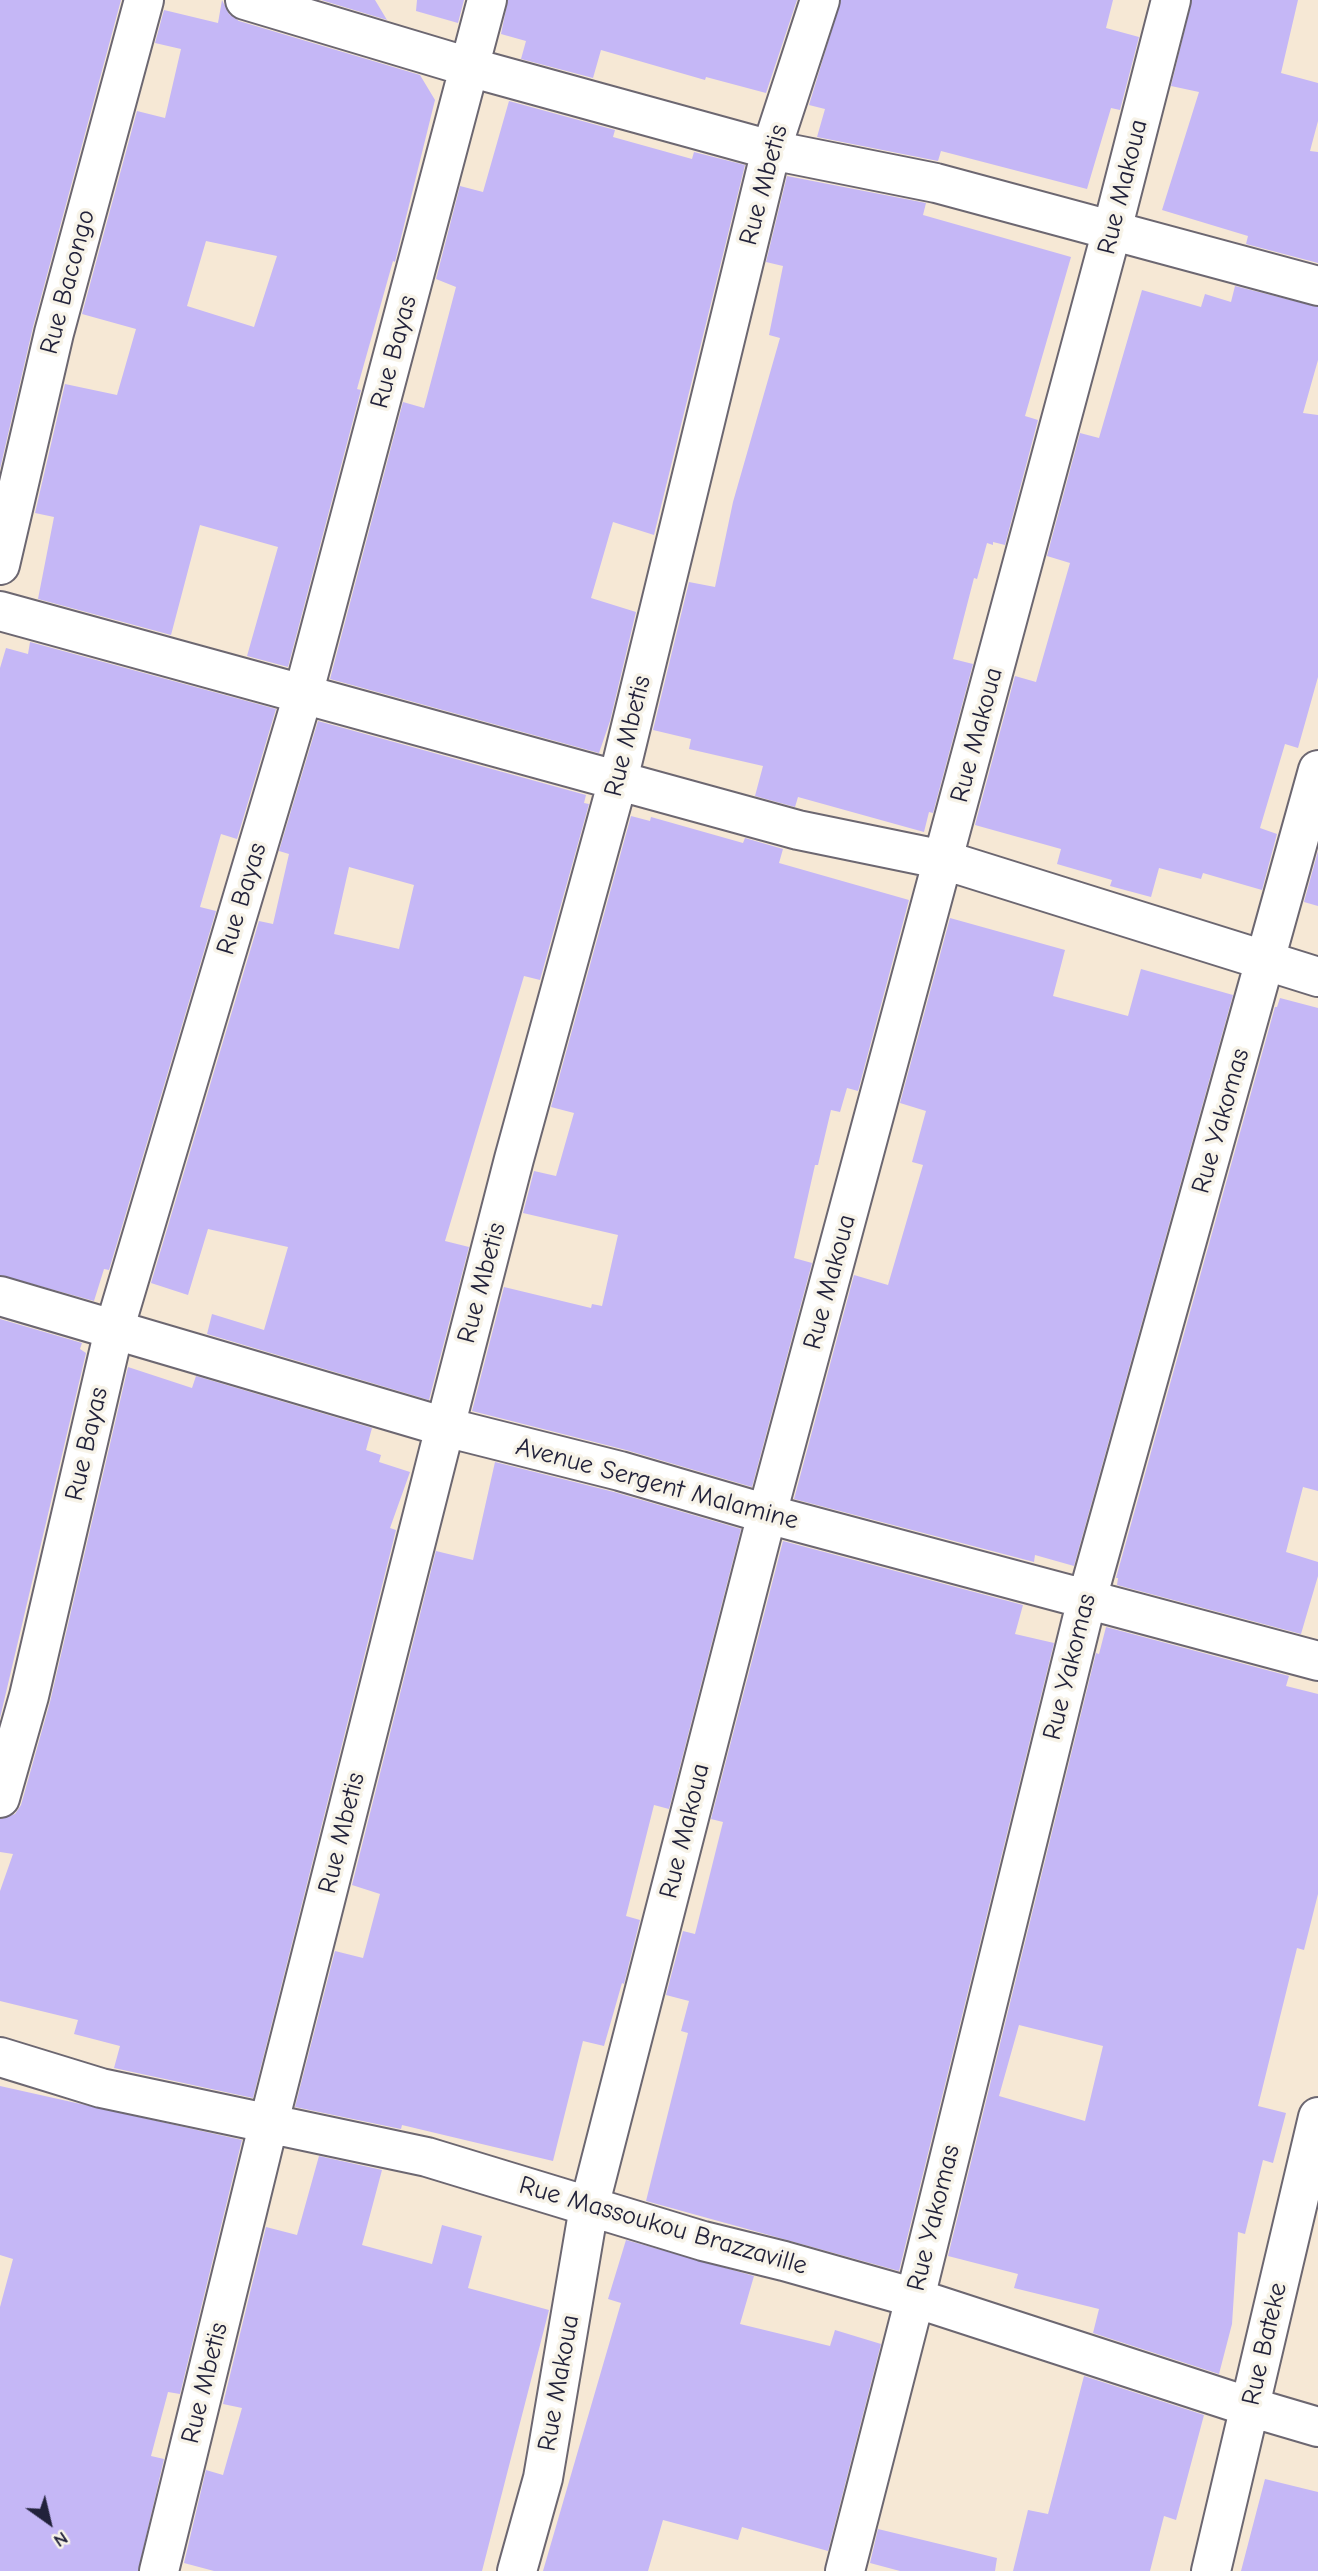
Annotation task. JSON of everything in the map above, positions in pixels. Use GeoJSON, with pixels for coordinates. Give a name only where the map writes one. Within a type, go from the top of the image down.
{"type":"FeatureCollection","features":[{"type":"Feature","properties":{"kind":"street","name":"Rue Bacongo"},"geometry":{"type":"LineString","coordinates":[[0,565],[54,333],[144,0]]}},
{"type":"Feature","properties":{"kind":"street"},"geometry":{"type":"LineString","coordinates":[[245,0],[469,67],[771,150],[936,183],[1318,286]]}},
{"type":"Feature","properties":{"kind":"street","name":"Rue Bayas"},"geometry":{"type":"LineString","coordinates":[[0,1798],[29,1696],[114,1330],[303,695],[487,0]]}},
{"type":"Feature","properties":{"kind":"street","name":"Rue Mbetis"},"geometry":{"type":"LineString","coordinates":[[159,2571],[269,2122],[445,1427],[618,780],[771,150],[820,0]]}},
{"type":"Feature","properties":{"kind":"street","name":"Rue Makoua"},"geometry":{"type":"LineString","coordinates":[[517,2571],[543,2477],[589,2207],[767,1514],[944,860],[1171,0]]}},
{"type":"Feature","properties":{"kind":"street"},"geometry":{"type":"LineString","coordinates":[[0,611],[798,830],[944,860],[1318,977]]}},
{"type":"Feature","properties":{"kind":"street","name":"Rue Yakomas"},"geometry":{"type":"LineString","coordinates":[[845,2571],[1087,1599],[1318,770]]}},
{"type":"Feature","properties":{"kind":"street","name":"Avenue Sergent Malamine"},"geometry":{"type":"LineString","coordinates":[[0,1296],[445,1427],[620,1471],[767,1514],[1318,1661]]}},
{"type":"Feature","properties":{"kind":"street","name":"Rue Massoukou Brazzaville"},"geometry":{"type":"LineString","coordinates":[[0,2057],[101,2088],[427,2157],[703,2241],[915,2298],[1318,2427]]}},
{"type":"Feature","properties":{"kind":"street","name":"Rue Bateke"},"geometry":{"type":"LineString","coordinates":[[1211,2571],[1318,2118]]}},
{"type":"Feature","properties":{"kind":"building"},"geometry":{"type":"Polygon","coordinates":[[[0,0],[121,0],[33,327],[0,469],[0,0]]]}},
{"type":"Feature","properties":{"kind":"building"},"geometry":{"type":"Polygon","coordinates":[[[222,0],[229,14],[239,21],[420,75],[435,100],[395,262],[393,261],[357,389],[361,390],[288,667],[247,656],[278,547],[200,525],[171,635],[38,599],[54,517],[35,513],[65,384],[117,395],[136,329],[82,314],[137,111],[165,118],[181,49],[155,43],[164,10],[218,23],[222,0]],[[206,241],[187,306],[254,327],[277,256],[206,241]]]}},
{"type":"Feature","properties":{"kind":"building"},"geometry":{"type":"Polygon","coordinates":[[[321,0],[375,0],[387,20],[321,0]]]}},
{"type":"Feature","properties":{"kind":"building"},"geometry":{"type":"Polygon","coordinates":[[[417,0],[464,0],[458,23],[416,11],[417,0]]]}},
{"type":"Feature","properties":{"kind":"building"},"geometry":{"type":"Polygon","coordinates":[[[508,0],[797,0],[766,93],[706,77],[705,80],[601,50],[593,78],[521,59],[526,41],[501,34],[508,0]]]}},
{"type":"Feature","properties":{"kind":"building"},"geometry":{"type":"Polygon","coordinates":[[[841,0],[1113,0],[1106,28],[1139,37],[1120,110],[1111,108],[1087,189],[941,151],[938,161],[817,137],[825,109],[809,105],[841,0]]]}},
{"type":"Feature","properties":{"kind":"building"},"geometry":{"type":"Polygon","coordinates":[[[1192,0],[1298,0],[1281,73],[1318,83],[1318,121],[1310,151],[1318,152],[1318,263],[1246,244],[1248,236],[1162,210],[1199,92],[1171,86],[1192,0]]]}},
{"type":"Feature","properties":{"kind":"building"},"geometry":{"type":"Polygon","coordinates":[[[509,101],[615,130],[613,137],[692,159],[694,152],[745,165],[654,535],[613,522],[591,598],[636,612],[610,721],[599,753],[330,679],[403,402],[424,408],[456,287],[436,279],[460,186],[483,192],[509,101]]]}},
{"type":"Feature","properties":{"kind":"building"},"geometry":{"type":"Polygon","coordinates":[[[787,176],[926,203],[923,215],[1071,257],[1025,416],[1038,420],[1005,545],[987,543],[977,579],[974,578],[953,659],[973,664],[933,813],[929,812],[924,832],[798,797],[795,807],[755,796],[763,766],[689,749],[691,739],[653,730],[689,582],[715,587],[733,502],[780,338],[769,335],[783,266],[766,262],[787,176]]]}},
{"type":"Feature","properties":{"kind":"building"},"geometry":{"type":"Polygon","coordinates":[[[1235,286],[1318,307],[1318,360],[1303,413],[1318,415],[1318,677],[1298,748],[1285,744],[1260,828],[1277,834],[1262,890],[1203,873],[1201,879],[1159,868],[1151,897],[1110,886],[1112,880],[1057,864],[1061,849],[975,825],[1015,676],[1036,682],[1070,563],[1047,556],[1080,433],[1099,438],[1142,290],[1201,307],[1205,294],[1231,302],[1235,286]]]}},
{"type":"Feature","properties":{"kind":"building"},"geometry":{"type":"Polygon","coordinates":[[[30,642],[276,709],[237,839],[221,834],[200,907],[216,911],[109,1270],[104,1269],[94,1301],[0,1275],[0,668],[6,648],[28,654],[30,642]]]}},
{"type":"Feature","properties":{"kind":"building"},"geometry":{"type":"Polygon","coordinates":[[[318,721],[586,795],[584,803],[589,804],[540,980],[524,976],[445,1241],[469,1247],[429,1400],[207,1334],[212,1314],[264,1330],[288,1247],[208,1229],[188,1295],[151,1283],[259,921],[273,924],[289,854],[279,851],[318,721]],[[349,867],[334,934],[399,949],[414,885],[349,867]]]}},
{"type":"Feature","properties":{"kind":"building"},"geometry":{"type":"Polygon","coordinates":[[[631,816],[650,821],[651,817],[743,843],[745,838],[783,849],[779,863],[909,900],[858,1091],[847,1088],[840,1112],[831,1110],[818,1165],[815,1165],[794,1258],[812,1263],[752,1487],[626,1450],[472,1411],[504,1287],[591,1308],[592,1304],[602,1306],[618,1235],[523,1213],[534,1171],[556,1176],[574,1113],[551,1107],[631,816]]]}},
{"type":"Feature","properties":{"kind":"building"},"geometry":{"type":"Polygon","coordinates":[[[1318,851],[1318,906],[1304,902],[1318,851]]]}},
{"type":"Feature","properties":{"kind":"building"},"geometry":{"type":"Polygon","coordinates":[[[950,918],[1065,950],[1053,996],[1128,1016],[1141,969],[1233,995],[1074,1566],[1035,1555],[1034,1562],[794,1499],[854,1275],[888,1285],[923,1165],[912,1162],[926,1111],[900,1103],[950,918]]]}},
{"type":"Feature","properties":{"kind":"building"},"geometry":{"type":"Polygon","coordinates":[[[1280,998],[1318,1008],[1318,1491],[1303,1487],[1286,1552],[1318,1562],[1318,1576],[1301,1634],[1117,1585],[1116,1578],[1275,1007],[1280,998]]]}},
{"type":"Feature","properties":{"kind":"building"},"geometry":{"type":"Polygon","coordinates":[[[0,1319],[82,1343],[80,1349],[86,1353],[0,1718],[0,1319]]]}},
{"type":"Feature","properties":{"kind":"building"},"geometry":{"type":"Polygon","coordinates":[[[128,1367],[192,1388],[196,1376],[372,1428],[366,1450],[381,1455],[379,1462],[410,1472],[390,1528],[396,1530],[253,2098],[114,2068],[120,2046],[74,2034],[78,2020],[0,2001],[0,1891],[13,1854],[0,1852],[0,1819],[15,1814],[21,1805],[50,1702],[128,1367]]]}},
{"type":"Feature","properties":{"kind":"building"},"geometry":{"type":"Polygon","coordinates":[[[495,1462],[614,1492],[741,1529],[669,1809],[654,1805],[626,1916],[640,1920],[624,1984],[622,1983],[604,2046],[583,2041],[553,2161],[402,2125],[401,2129],[295,2107],[335,1951],[363,1958],[380,1894],[352,1885],[436,1551],[473,1560],[495,1462]]]}},
{"type":"Feature","properties":{"kind":"building"},"geometry":{"type":"Polygon","coordinates":[[[783,1541],[1023,1605],[1015,1634],[1054,1643],[899,2271],[646,2201],[688,2033],[681,2031],[689,2001],[666,1995],[683,1931],[695,1934],[723,1822],[711,1819],[783,1541]]]}},
{"type":"Feature","properties":{"kind":"building"},"geometry":{"type":"Polygon","coordinates":[[[1106,1627],[1289,1676],[1286,1686],[1318,1694],[1318,1894],[1304,1950],[1297,1948],[1258,2106],[1286,2113],[1273,2163],[1263,2160],[1245,2234],[1238,2232],[1232,2324],[1219,2374],[1093,2333],[1099,2309],[1014,2288],[1018,2274],[948,2256],[1096,1653],[1099,1654],[1106,1627]],[[1019,2025],[999,2096],[1085,2121],[1103,2046],[1019,2025]]]}},
{"type":"Feature","properties":{"kind":"building"},"geometry":{"type":"Polygon","coordinates":[[[0,2086],[242,2140],[180,2394],[168,2392],[151,2456],[164,2459],[138,2571],[0,2571],[0,2307],[13,2259],[0,2255],[0,2086]]]}},
{"type":"Feature","properties":{"kind":"building"},"geometry":{"type":"Polygon","coordinates":[[[319,2156],[382,2170],[362,2245],[432,2264],[442,2225],[482,2236],[468,2288],[549,2310],[482,2571],[214,2571],[184,2563],[206,2470],[223,2475],[242,2408],[223,2404],[266,2227],[297,2235],[319,2156]]]}},
{"type":"Feature","properties":{"kind":"building"},"geometry":{"type":"Polygon","coordinates":[[[626,2240],[754,2276],[740,2324],[830,2346],[835,2330],[881,2344],[828,2551],[742,2527],[738,2540],[663,2520],[648,2571],[543,2571],[621,2303],[608,2299],[626,2240]]]}},
{"type":"Feature","properties":{"kind":"building"},"geometry":{"type":"Polygon","coordinates":[[[1084,2376],[1204,2415],[1176,2520],[1164,2516],[1150,2571],[1013,2571],[1028,2510],[1048,2514],[1084,2376]]]}},
{"type":"Feature","properties":{"kind":"building"},"geometry":{"type":"Polygon","coordinates":[[[1265,2479],[1318,2492],[1318,2571],[1241,2571],[1265,2479]]]}},
{"type":"Feature","properties":{"kind":"building"},"geometry":{"type":"Polygon","coordinates":[[[878,2529],[997,2558],[995,2571],[900,2571],[870,2563],[878,2529]]]}}]}
